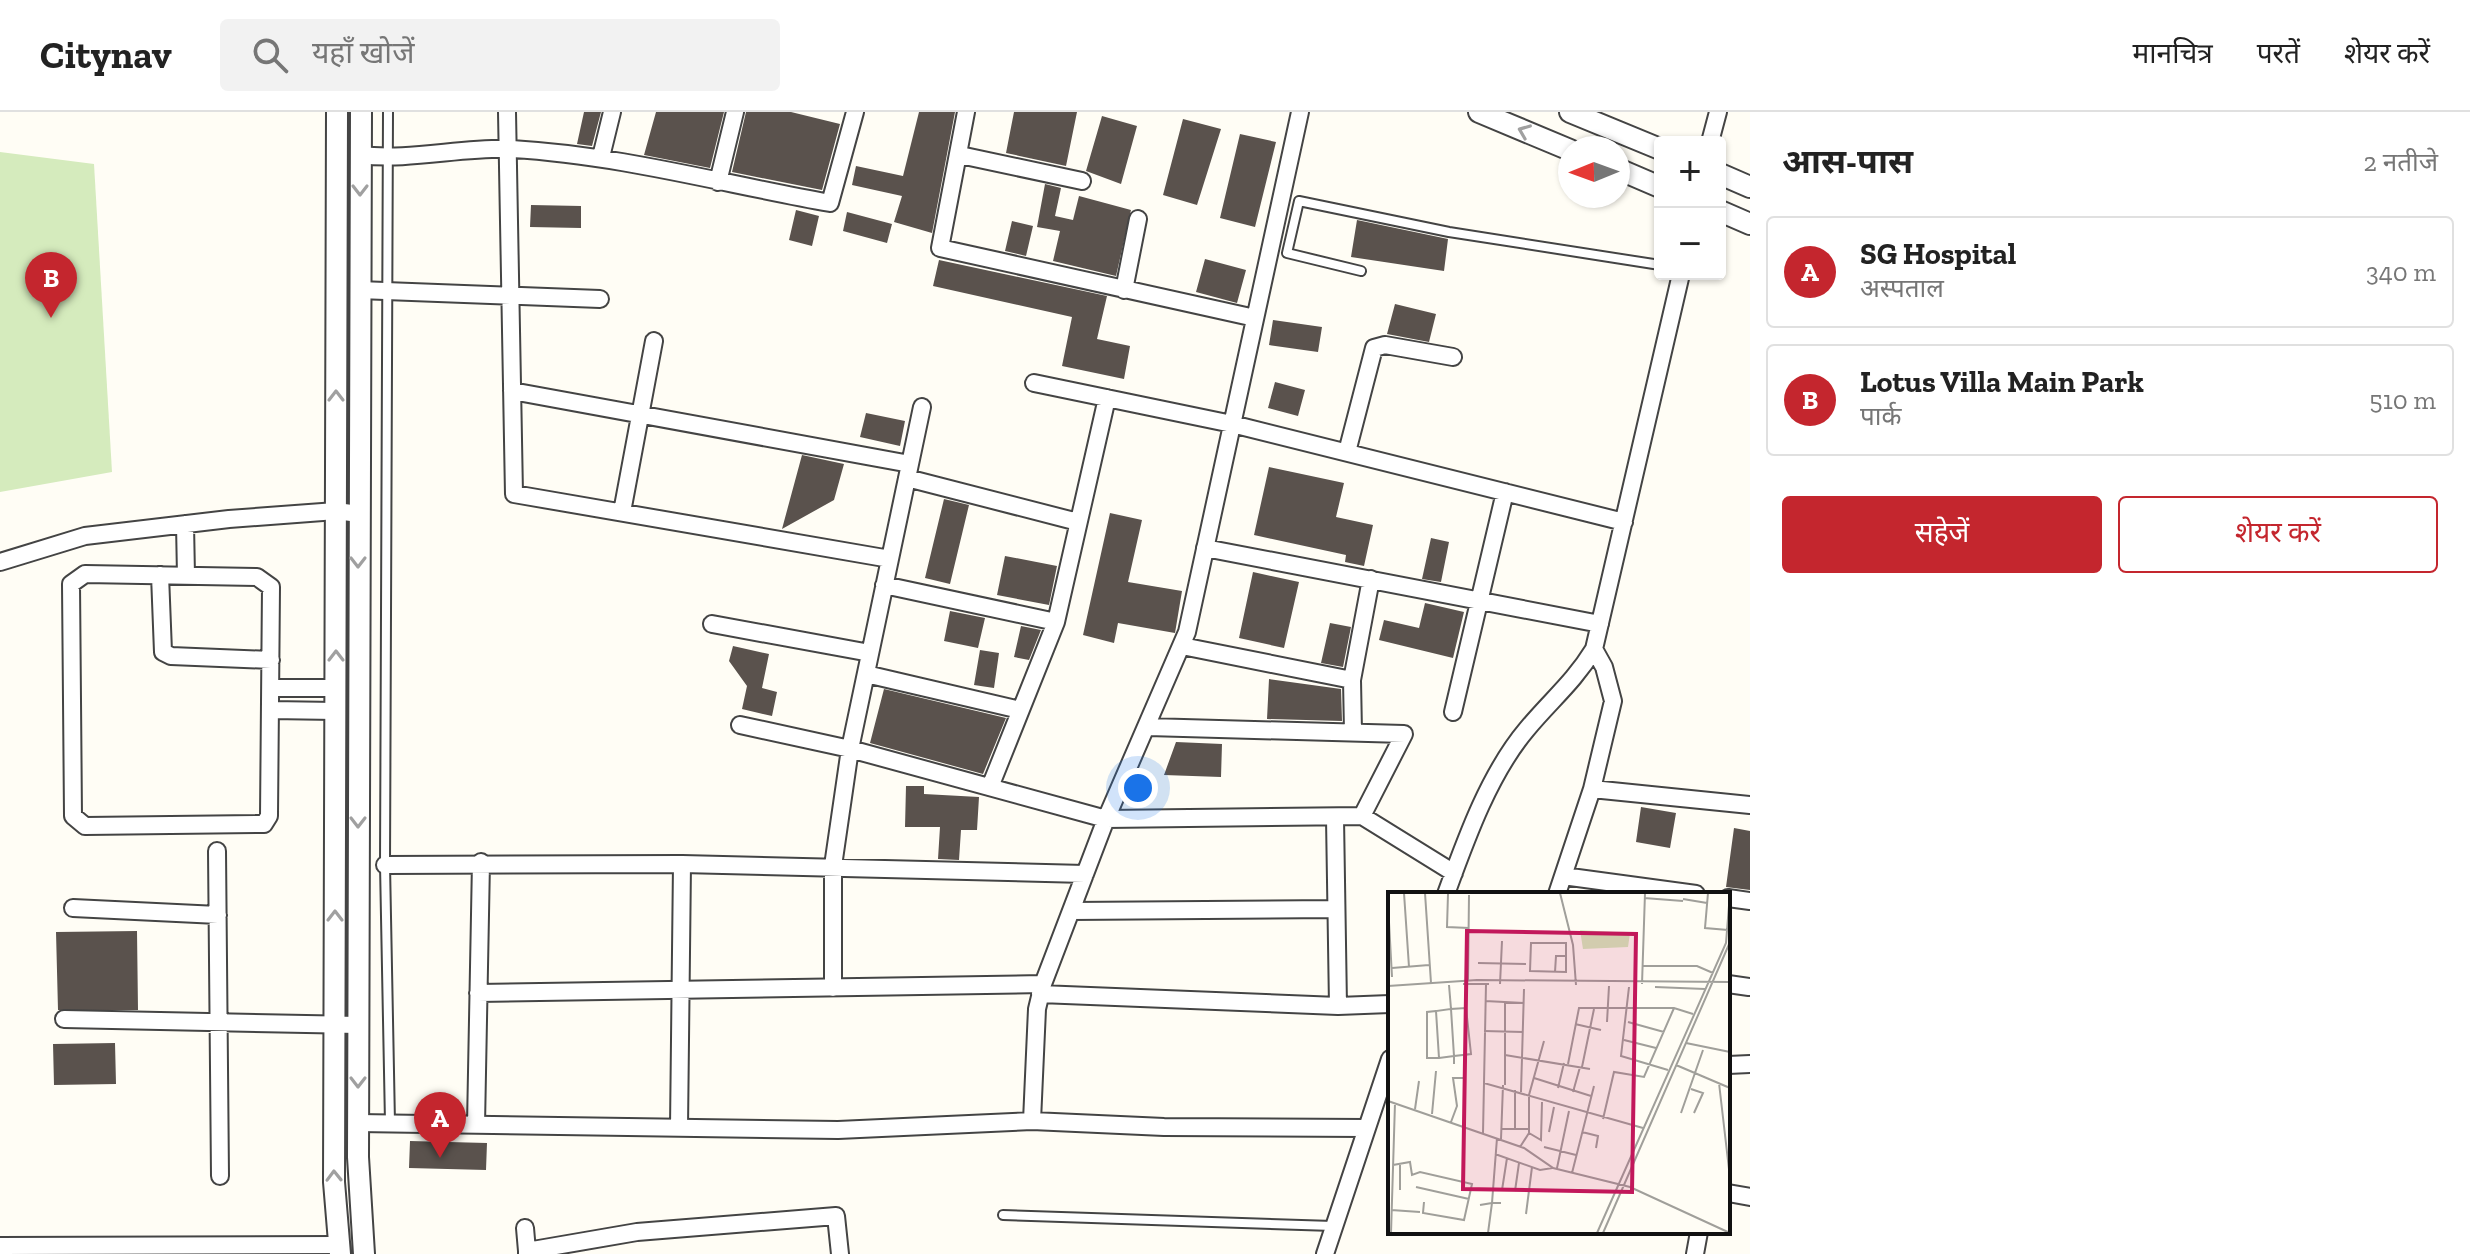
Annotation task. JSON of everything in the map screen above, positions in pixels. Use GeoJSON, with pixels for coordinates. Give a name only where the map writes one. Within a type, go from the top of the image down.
{"type":"FeatureCollection","features":[{"type":"Feature","properties":{"kind":"street"},"geometry":{"type":"LineString","coordinates":[[0,1246],[340,1250],[334,1182],[337,112]]}},
{"type":"Feature","properties":{"kind":"street"},"geometry":{"type":"LineString","coordinates":[[361,112],[358,1123],[364,1254]]}},
{"type":"Feature","properties":{"kind":"street"},"geometry":{"type":"LineString","coordinates":[[507,112],[514,494],[890,559]]}},
{"type":"Feature","properties":{"kind":"street"},"geometry":{"type":"LineString","coordinates":[[601,157],[612,112]]}},
{"type":"Feature","properties":{"kind":"street"},"geometry":{"type":"LineString","coordinates":[[718,182],[735,112]]}},
{"type":"Feature","properties":{"kind":"street"},"geometry":{"type":"LineString","coordinates":[[360,155],[387,158],[509,149],[601,157],[830,203],[855,112]]}},
{"type":"Feature","properties":{"kind":"street"},"geometry":{"type":"LineString","coordinates":[[966,112],[940,248],[1255,318]]}},
{"type":"Feature","properties":{"kind":"street"},"geometry":{"type":"LineString","coordinates":[[1032,1121],[1042,989],[1106,819],[1182,646],[1255,318],[1278,252],[1300,112]]}},
{"type":"Feature","properties":{"kind":"street"},"geometry":{"type":"LineString","coordinates":[[1479,112],[1558,145]]}},
{"type":"Feature","properties":{"kind":"street"},"geometry":{"type":"LineString","coordinates":[[1570,112],[1654,147]]}},
{"type":"Feature","properties":{"kind":"street"},"geometry":{"type":"LineString","coordinates":[[1712,136],[1718,112]]}},
{"type":"Feature","properties":{"kind":"street"},"geometry":{"type":"LineString","coordinates":[[960,155],[1082,181]]}},
{"type":"Feature","properties":{"kind":"street"},"geometry":{"type":"LineString","coordinates":[[1630,174],[1654,184]]}},
{"type":"Feature","properties":{"kind":"street"},"geometry":{"type":"LineString","coordinates":[[1726,177],[1750,187]]}},
{"type":"Feature","properties":{"kind":"street"},"geometry":{"type":"LineString","coordinates":[[1726,214],[1750,224]]}},
{"type":"Feature","properties":{"kind":"street"},"geometry":{"type":"LineString","coordinates":[[1124,290],[1138,219]]}},
{"type":"Feature","properties":{"kind":"street"},"geometry":{"type":"LineString","coordinates":[[1447,892],[1495,782],[1526,730],[1575,681],[1594,649],[1680,280]]}},
{"type":"Feature","properties":{"kind":"street"},"geometry":{"type":"LineString","coordinates":[[359,290],[511,293],[600,299]]}},
{"type":"Feature","properties":{"kind":"street"},"geometry":{"type":"LineString","coordinates":[[622,512],[654,341]]}},
{"type":"Feature","properties":{"kind":"street"},"geometry":{"type":"LineString","coordinates":[[1347,452],[1374,348],[1385,345],[1453,357]]}},
{"type":"Feature","properties":{"kind":"street"},"geometry":{"type":"LineString","coordinates":[[1034,383],[1232,424],[1624,522]]}},
{"type":"Feature","properties":{"kind":"street"},"geometry":{"type":"LineString","coordinates":[[512,391],[639,414],[908,471],[1078,522]]}},
{"type":"Feature","properties":{"kind":"street"},"geometry":{"type":"LineString","coordinates":[[990,787],[1056,622],[1107,398]]}},
{"type":"Feature","properties":{"kind":"street"},"geometry":{"type":"LineString","coordinates":[[833,988],[833,866],[850,749],[922,407]]}},
{"type":"Feature","properties":{"kind":"street"},"geometry":{"type":"LineString","coordinates":[[1453,712],[1505,492]]}},
{"type":"Feature","properties":{"kind":"street"},"geometry":{"type":"LineString","coordinates":[[0,562],[85,536],[336,511],[359,514]]}},
{"type":"Feature","properties":{"kind":"street"},"geometry":{"type":"LineString","coordinates":[[185,524],[186,576]]}},
{"type":"Feature","properties":{"kind":"street"},"geometry":{"type":"LineString","coordinates":[[1205,548],[1600,624]]}},
{"type":"Feature","properties":{"kind":"street"},"geometry":{"type":"LineString","coordinates":[[85,574],[160,575],[265,579],[271,587],[269,816],[264,824],[85,826],[73,816],[71,584],[85,574]]}},
{"type":"Feature","properties":{"kind":"street"},"geometry":{"type":"LineString","coordinates":[[160,575],[162,646],[167,655],[271,660]]}},
{"type":"Feature","properties":{"kind":"street"},"geometry":{"type":"LineString","coordinates":[[1353,732],[1352,680],[1371,579]]}},
{"type":"Feature","properties":{"kind":"street"},"geometry":{"type":"LineString","coordinates":[[884,585],[1056,622]]}},
{"type":"Feature","properties":{"kind":"street"},"geometry":{"type":"LineString","coordinates":[[712,624],[870,653]]}},
{"type":"Feature","properties":{"kind":"street"},"geometry":{"type":"LineString","coordinates":[[1182,646],[1352,680]]}},
{"type":"Feature","properties":{"kind":"street"},"geometry":{"type":"LineString","coordinates":[[1558,892],[1592,789],[1613,701],[1604,667],[1594,649]]}},
{"type":"Feature","properties":{"kind":"street"},"geometry":{"type":"LineString","coordinates":[[866,674],[1020,710]]}},
{"type":"Feature","properties":{"kind":"street"},"geometry":{"type":"LineString","coordinates":[[271,688],[335,688]]}},
{"type":"Feature","properties":{"kind":"street"},"geometry":{"type":"LineString","coordinates":[[271,710],[336,711]]}},
{"type":"Feature","properties":{"kind":"street"},"geometry":{"type":"LineString","coordinates":[[740,725],[850,749],[1106,819],[1362,816],[1454,873]]}},
{"type":"Feature","properties":{"kind":"street"},"geometry":{"type":"LineString","coordinates":[[1148,727],[1404,734],[1362,816]]}},
{"type":"Feature","properties":{"kind":"street"},"geometry":{"type":"LineString","coordinates":[[1592,789],[1750,805]]}},
{"type":"Feature","properties":{"kind":"street"},"geometry":{"type":"LineString","coordinates":[[1335,818],[1338,1006]]}},
{"type":"Feature","properties":{"kind":"street"},"geometry":{"type":"LineString","coordinates":[[217,851],[220,1176]]}},
{"type":"Feature","properties":{"kind":"street"},"geometry":{"type":"LineString","coordinates":[[385,865],[481,862],[682,864],[1085,874]]}},
{"type":"Feature","properties":{"kind":"street"},"geometry":{"type":"LineString","coordinates":[[476,1125],[481,862]]}},
{"type":"Feature","properties":{"kind":"street"},"geometry":{"type":"LineString","coordinates":[[679,1128],[682,864]]}},
{"type":"Feature","properties":{"kind":"street"},"geometry":{"type":"LineString","coordinates":[[1563,876],[1681,892]]}},
{"type":"Feature","properties":{"kind":"street"},"geometry":{"type":"LineString","coordinates":[[1730,898],[1750,901]]}},
{"type":"Feature","properties":{"kind":"street"},"geometry":{"type":"LineString","coordinates":[[73,908],[218,915]]}},
{"type":"Feature","properties":{"kind":"street"},"geometry":{"type":"LineString","coordinates":[[1071,911],[1336,909]]}},
{"type":"Feature","properties":{"kind":"street"},"geometry":{"type":"LineString","coordinates":[[478,993],[833,988],[1042,989],[1338,1006],[1388,1004]]}},
{"type":"Feature","properties":{"kind":"street"},"geometry":{"type":"LineString","coordinates":[[64,1019],[358,1025]]}},
{"type":"Feature","properties":{"kind":"street"},"geometry":{"type":"LineString","coordinates":[[1730,1065],[1750,1064]]}},
{"type":"Feature","properties":{"kind":"street"},"geometry":{"type":"LineString","coordinates":[[1325,1254],[1388,1065]]}},
{"type":"Feature","properties":{"kind":"street"},"geometry":{"type":"LineString","coordinates":[[358,1123],[838,1130],[1032,1121],[1164,1127],[1366,1128]]}},
{"type":"Feature","properties":{"kind":"street"},"geometry":{"type":"LineString","coordinates":[[1730,1193],[1750,1197]]}},
{"type":"Feature","properties":{"kind":"street"},"geometry":{"type":"LineString","coordinates":[[525,1228],[527,1252],[637,1232],[836,1216],[840,1254]]}},
{"type":"Feature","properties":{"kind":"street"},"geometry":{"type":"LineString","coordinates":[[1695,1254],[1699,1234]]}},
{"type":"Feature","properties":{"kind":"lane"},"geometry":{"type":"LineString","coordinates":[[388,112],[385,865],[390,1124]]}},
{"type":"Feature","properties":{"kind":"lane"},"geometry":{"type":"LineString","coordinates":[[1361,271],[1278,252],[1299,201],[1449,232],[1654,264]]}},
{"type":"Feature","properties":{"kind":"lane"},"geometry":{"type":"LineString","coordinates":[[1003,1215],[1334,1226]]}},
{"type":"Feature","properties":{"kind":"green space"},"geometry":{"type":"Polygon","coordinates":[[[0,152],[94,164],[112,472],[0,492],[0,152]]]}},
{"type":"Feature","properties":{"kind":"building"},"geometry":{"type":"Polygon","coordinates":[[[584,112],[601,112],[592,146],[577,144],[584,112]]]}},
{"type":"Feature","properties":{"kind":"building"},"geometry":{"type":"Polygon","coordinates":[[[656,112],[724,112],[710,168],[644,155],[656,112]]]}},
{"type":"Feature","properties":{"kind":"building"},"geometry":{"type":"Polygon","coordinates":[[[746,112],[791,112],[840,124],[822,190],[732,172],[746,112]]]}},
{"type":"Feature","properties":{"kind":"building"},"geometry":{"type":"Polygon","coordinates":[[[919,112],[955,112],[932,233],[894,222],[902,196],[852,185],[856,166],[903,176],[919,112]]]}},
{"type":"Feature","properties":{"kind":"building"},"geometry":{"type":"Polygon","coordinates":[[[1014,112],[1077,112],[1066,166],[1006,153],[1014,112]]]}},
{"type":"Feature","properties":{"kind":"building"},"geometry":{"type":"Polygon","coordinates":[[[1102,116],[1137,126],[1121,184],[1086,171],[1102,116]]]}},
{"type":"Feature","properties":{"kind":"building"},"geometry":{"type":"Polygon","coordinates":[[[1183,119],[1221,129],[1197,205],[1163,195],[1183,119]]]}},
{"type":"Feature","properties":{"kind":"building"},"geometry":{"type":"Polygon","coordinates":[[[1240,134],[1276,142],[1255,227],[1220,218],[1240,134]]]}},
{"type":"Feature","properties":{"kind":"building"},"geometry":{"type":"Polygon","coordinates":[[[1045,184],[1061,188],[1055,216],[1073,220],[1079,196],[1131,210],[1116,276],[1053,261],[1060,231],[1037,227],[1045,184]]]}},
{"type":"Feature","properties":{"kind":"building"},"geometry":{"type":"Polygon","coordinates":[[[531,205],[581,206],[581,228],[530,227],[531,205]]]}},
{"type":"Feature","properties":{"kind":"building"},"geometry":{"type":"Polygon","coordinates":[[[796,210],[819,216],[812,246],[789,240],[796,210]]]}},
{"type":"Feature","properties":{"kind":"building"},"geometry":{"type":"Polygon","coordinates":[[[847,212],[892,224],[887,243],[843,231],[847,212]]]}},
{"type":"Feature","properties":{"kind":"building"},"geometry":{"type":"Polygon","coordinates":[[[1357,220],[1448,239],[1444,271],[1351,257],[1357,220]]]}},
{"type":"Feature","properties":{"kind":"building"},"geometry":{"type":"Polygon","coordinates":[[[1012,221],[1033,226],[1026,256],[1005,251],[1012,221]]]}},
{"type":"Feature","properties":{"kind":"building"},"geometry":{"type":"Polygon","coordinates":[[[1205,259],[1246,270],[1237,303],[1196,292],[1205,259]]]}},
{"type":"Feature","properties":{"kind":"building"},"geometry":{"type":"Polygon","coordinates":[[[939,260],[1107,296],[1097,339],[1130,346],[1124,379],[1062,366],[1072,317],[933,286],[939,260]]]}},
{"type":"Feature","properties":{"kind":"building"},"geometry":{"type":"Polygon","coordinates":[[[1395,304],[1436,314],[1429,342],[1387,334],[1395,304]]]}},
{"type":"Feature","properties":{"kind":"building"},"geometry":{"type":"Polygon","coordinates":[[[1273,320],[1322,327],[1318,352],[1269,345],[1273,320]]]}},
{"type":"Feature","properties":{"kind":"building"},"geometry":{"type":"Polygon","coordinates":[[[1275,382],[1305,390],[1298,416],[1268,408],[1275,382]]]}},
{"type":"Feature","properties":{"kind":"building"},"geometry":{"type":"Polygon","coordinates":[[[866,413],[905,421],[900,446],[860,437],[866,413]]]}},
{"type":"Feature","properties":{"kind":"building"},"geometry":{"type":"Polygon","coordinates":[[[802,455],[844,464],[834,500],[782,529],[802,455]]]}},
{"type":"Feature","properties":{"kind":"building"},"geometry":{"type":"Polygon","coordinates":[[[1269,467],[1344,483],[1336,517],[1373,525],[1364,566],[1345,562],[1346,555],[1254,535],[1269,467]]]}},
{"type":"Feature","properties":{"kind":"building"},"geometry":{"type":"Polygon","coordinates":[[[944,499],[969,505],[950,584],[925,578],[944,499]]]}},
{"type":"Feature","properties":{"kind":"building"},"geometry":{"type":"Polygon","coordinates":[[[1110,513],[1142,520],[1128,582],[1182,591],[1175,633],[1118,623],[1114,643],[1083,635],[1110,513]]]}},
{"type":"Feature","properties":{"kind":"building"},"geometry":{"type":"Polygon","coordinates":[[[1431,538],[1449,542],[1441,582],[1422,579],[1431,538]]]}},
{"type":"Feature","properties":{"kind":"building"},"geometry":{"type":"Polygon","coordinates":[[[1005,556],[1057,566],[1049,605],[997,595],[1005,556]]]}},
{"type":"Feature","properties":{"kind":"building"},"geometry":{"type":"Polygon","coordinates":[[[1253,572],[1299,582],[1284,648],[1239,638],[1253,572]]]}},
{"type":"Feature","properties":{"kind":"building"},"geometry":{"type":"Polygon","coordinates":[[[1425,603],[1464,612],[1453,658],[1379,640],[1384,620],[1419,628],[1425,603]]]}},
{"type":"Feature","properties":{"kind":"building"},"geometry":{"type":"Polygon","coordinates":[[[950,611],[985,618],[978,648],[944,641],[950,611]]]}},
{"type":"Feature","properties":{"kind":"building"},"geometry":{"type":"Polygon","coordinates":[[[1330,623],[1351,627],[1343,667],[1321,663],[1330,623]]]}},
{"type":"Feature","properties":{"kind":"building"},"geometry":{"type":"Polygon","coordinates":[[[1021,626],[1041,630],[1029,660],[1014,657],[1021,626]]]}},
{"type":"Feature","properties":{"kind":"building"},"geometry":{"type":"Polygon","coordinates":[[[733,646],[769,654],[762,688],[777,692],[772,716],[742,709],[747,686],[729,661],[733,646]]]}},
{"type":"Feature","properties":{"kind":"building"},"geometry":{"type":"Polygon","coordinates":[[[980,650],[999,653],[994,688],[974,685],[980,650]]]}},
{"type":"Feature","properties":{"kind":"building"},"geometry":{"type":"Polygon","coordinates":[[[1269,679],[1341,689],[1342,721],[1267,719],[1269,679]]]}},
{"type":"Feature","properties":{"kind":"building"},"geometry":{"type":"Polygon","coordinates":[[[884,689],[1006,718],[983,774],[870,743],[884,689]]]}},
{"type":"Feature","properties":{"kind":"building"},"geometry":{"type":"Polygon","coordinates":[[[1176,742],[1222,744],[1221,777],[1164,775],[1176,742]]]}},
{"type":"Feature","properties":{"kind":"building"},"geometry":{"type":"Polygon","coordinates":[[[906,786],[924,786],[924,794],[979,797],[977,830],[961,830],[959,860],[938,859],[940,827],[905,827],[906,786]]]}},
{"type":"Feature","properties":{"kind":"building"},"geometry":{"type":"Polygon","coordinates":[[[1641,807],[1676,813],[1670,848],[1636,842],[1641,807]]]}},
{"type":"Feature","properties":{"kind":"building"},"geometry":{"type":"Polygon","coordinates":[[[1734,828],[1750,831],[1750,890],[1726,887],[1734,828]]]}},
{"type":"Feature","properties":{"kind":"building"},"geometry":{"type":"Polygon","coordinates":[[[137,931],[138,1010],[58,1010],[56,932],[137,931]]]}},
{"type":"Feature","properties":{"kind":"building"},"geometry":{"type":"Polygon","coordinates":[[[115,1043],[116,1084],[54,1085],[53,1044],[115,1043]]]}},
{"type":"Feature","properties":{"kind":"building"},"geometry":{"type":"Polygon","coordinates":[[[410,1141],[487,1143],[486,1170],[409,1168],[410,1141]]]}},
{"type":"Feature","properties":{"kind":"place","name":"Lotus Villa Main Park"},"geometry":{"type":"Point","coordinates":[51,318]}},
{"type":"Feature","properties":{"kind":"place","name":"SG Hospital"},"geometry":{"type":"Point","coordinates":[440,1158]}}]}
